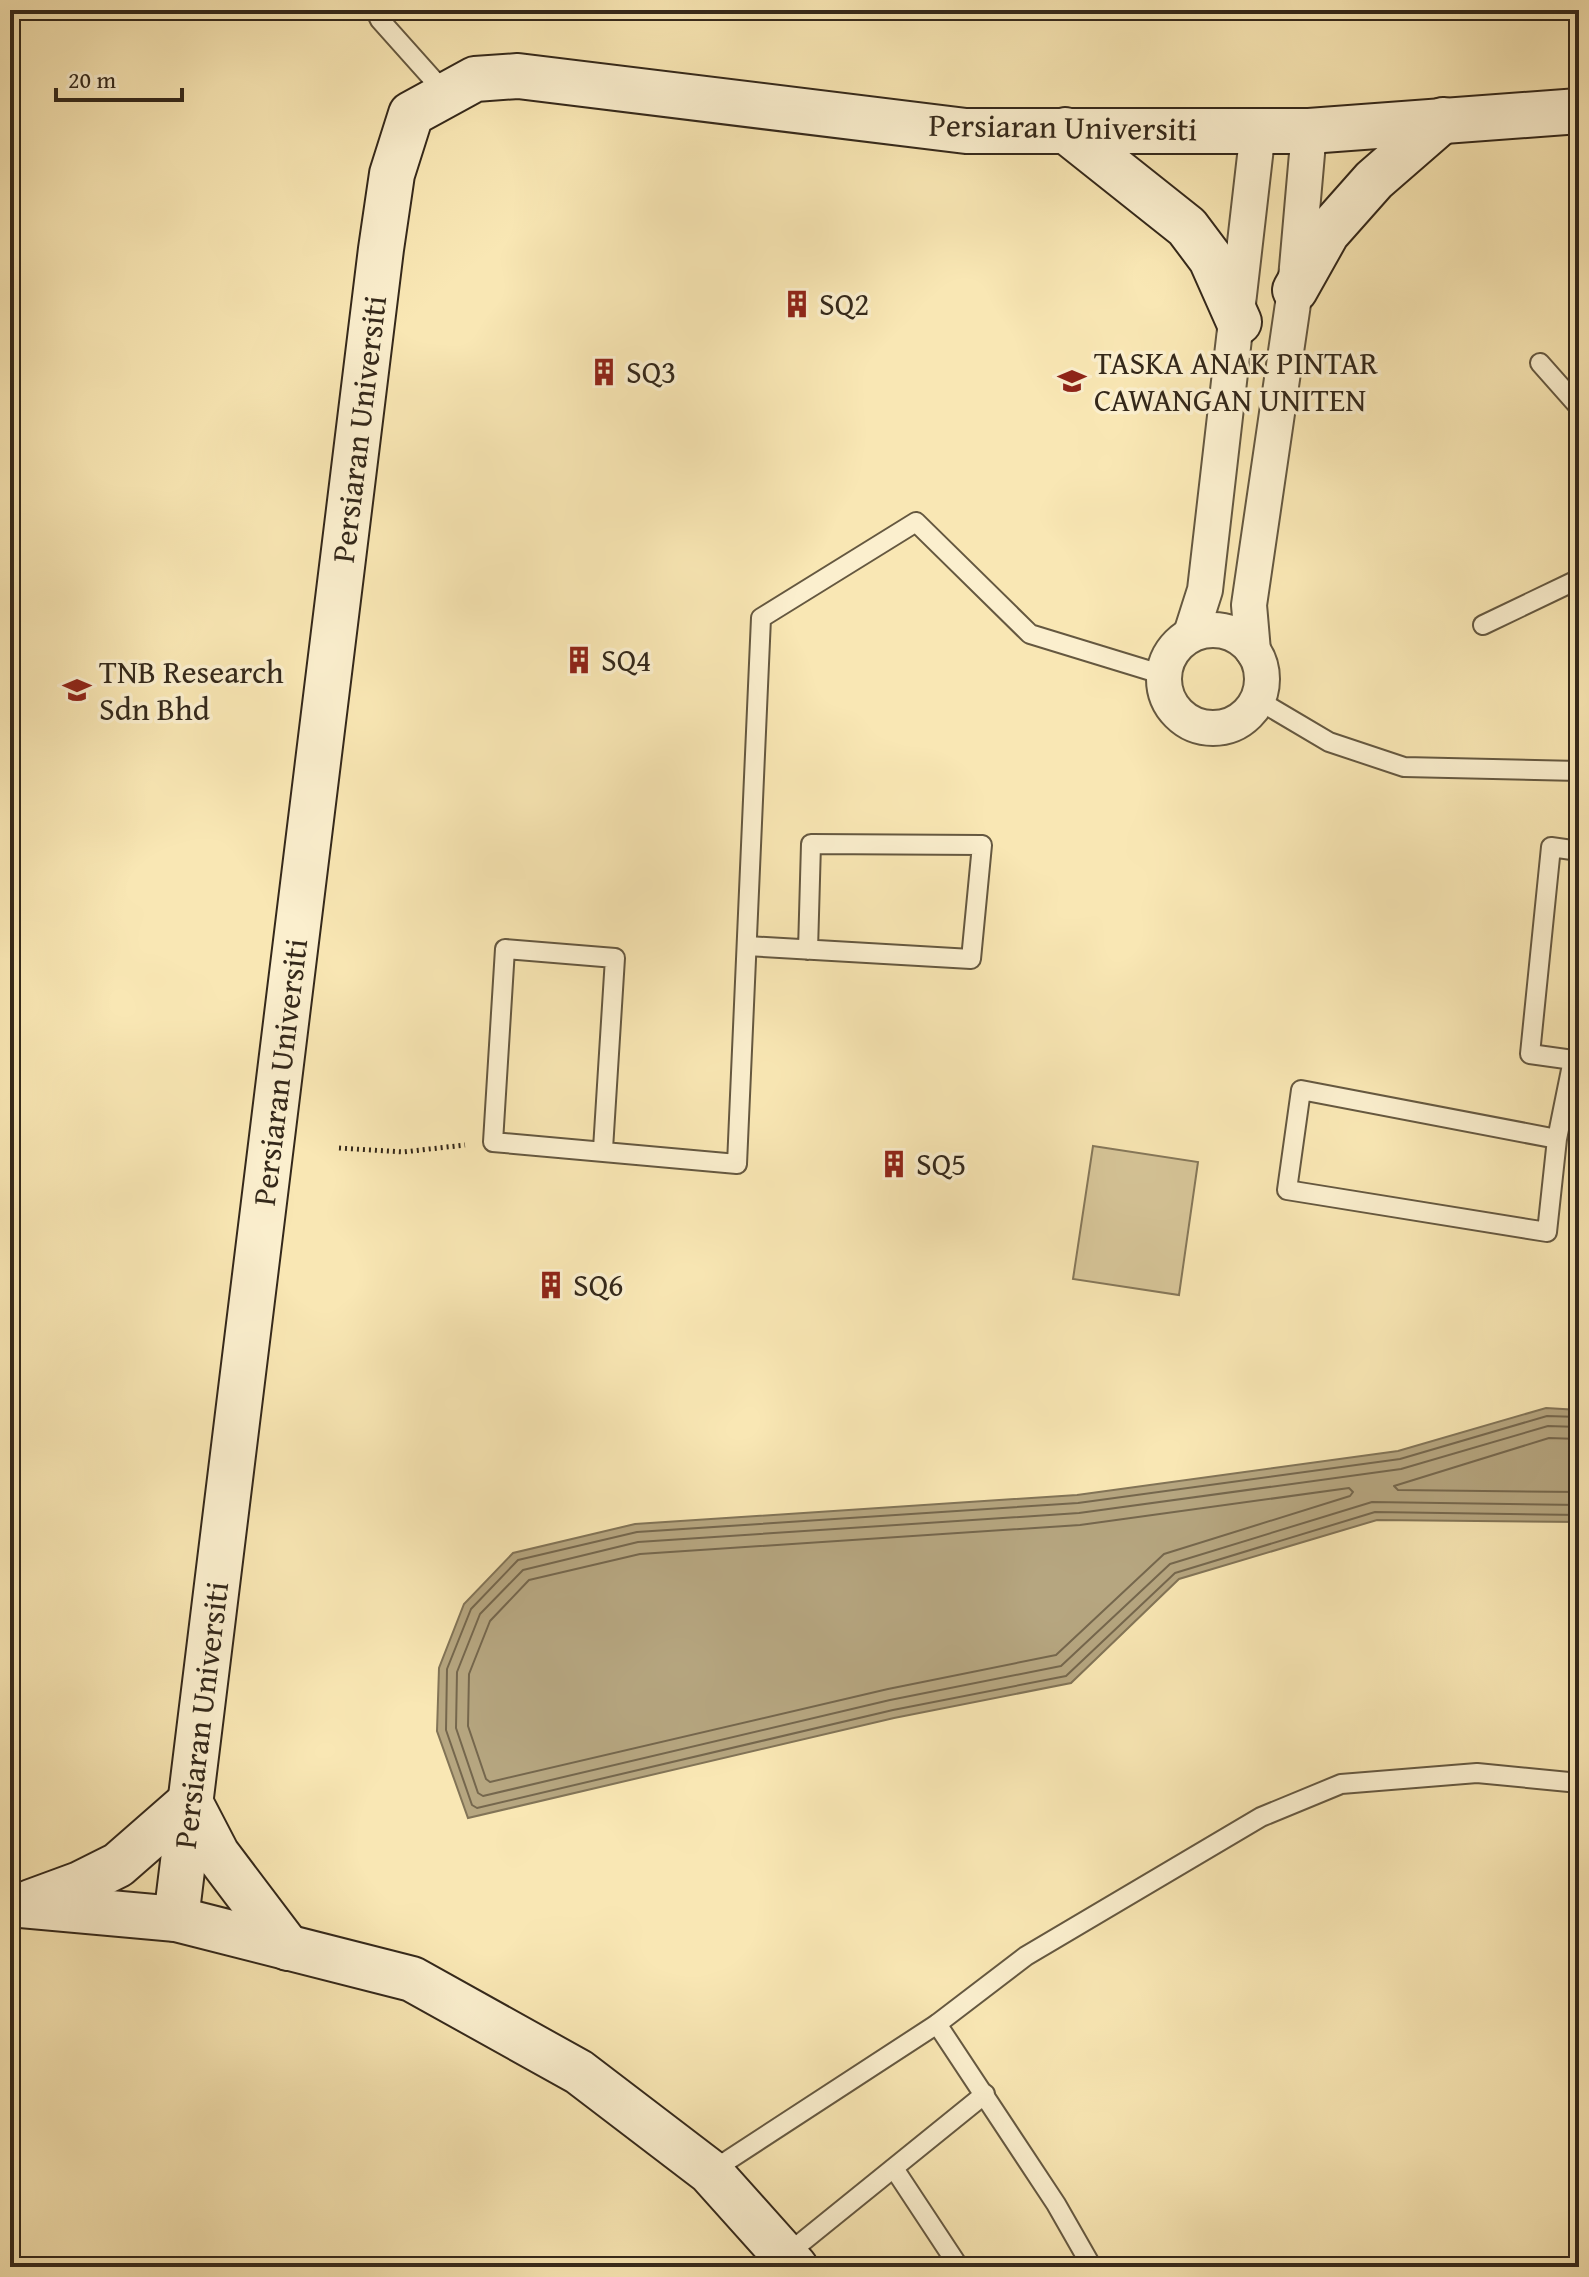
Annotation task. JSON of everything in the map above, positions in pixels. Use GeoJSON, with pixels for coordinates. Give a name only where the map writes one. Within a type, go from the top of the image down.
{"type":"FeatureCollection","features":[{"type":"Feature","properties":{"kind":"street","name":"Persiaran Universiti"},"geometry":{"type":"LineString","coordinates":[[176,1919],[392,174],[411,114],[475,79],[518,76],[966,131],[1309,131],[1579,111]]}},
{"type":"Feature","properties":{"kind":"street"},"geometry":{"type":"LineString","coordinates":[[1295,290],[1327,233],[1374,180],[1443,120]]}},
{"type":"Feature","properties":{"kind":"street"},"geometry":{"type":"LineString","coordinates":[[1065,130],[1187,227],[1211,259],[1239,322]]}},
{"type":"Feature","properties":{"kind":"street"},"geometry":{"type":"LineString","coordinates":[[1191,634],[1205,590],[1239,322],[1258,130]]}},
{"type":"Feature","properties":{"kind":"street"},"geometry":{"type":"LineString","coordinates":[[1253,651],[1240,639],[1225,632],[1208,630],[1191,634],[1178,644],[1164,675],[1165,692],[1173,708],[1201,727],[1218,728],[1235,724],[1258,700],[1262,684],[1260,666],[1253,651],[1249,605],[1295,290],[1309,131]]}},
{"type":"Feature","properties":{"kind":"street"},"geometry":{"type":"LineString","coordinates":[[16,1905],[80,1884],[118,1865],[190,1802],[217,1854],[288,1948]]}},
{"type":"Feature","properties":{"kind":"street"},"geometry":{"type":"LineString","coordinates":[[16,1905],[176,1919],[412,1979],[579,2072],[710,2172],[791,2261]]}},
{"type":"Feature","properties":{"kind":"lane"},"geometry":{"type":"LineString","coordinates":[[375,10],[380,20],[447,95]]}},
{"type":"Feature","properties":{"kind":"lane"},"geometry":{"type":"LineString","coordinates":[[1540,363],[1579,407]]}},
{"type":"Feature","properties":{"kind":"lane"},"geometry":{"type":"LineString","coordinates":[[603,1149],[615,958],[505,949],[493,1142],[603,1149],[737,1164],[761,618],[916,522],[1030,634],[1164,675]]}},
{"type":"Feature","properties":{"kind":"lane"},"geometry":{"type":"LineString","coordinates":[[1483,625],[1579,579]]}},
{"type":"Feature","properties":{"kind":"lane"},"geometry":{"type":"LineString","coordinates":[[1258,700],[1329,742],[1404,767],[1579,771]]}},
{"type":"Feature","properties":{"kind":"lane"},"geometry":{"type":"LineString","coordinates":[[747,946],[808,950],[971,959],[982,845],[811,844],[808,950]]}},
{"type":"Feature","properties":{"kind":"lane"},"geometry":{"type":"LineString","coordinates":[[1557,1139],[1301,1090],[1287,1190],[1547,1232],[1557,1139],[1576,1061],[1530,1054],[1551,847],[1579,851]]}},
{"type":"Feature","properties":{"kind":"lane"},"geometry":{"type":"LineString","coordinates":[[710,2172],[937,2024],[1026,1956],[1188,1857],[1261,1817],[1341,1784],[1477,1773],[1579,1783]]}},
{"type":"Feature","properties":{"kind":"lane"},"geometry":{"type":"LineString","coordinates":[[937,2024],[985,2094],[1092,2267]]}},
{"type":"Feature","properties":{"kind":"lane"},"geometry":{"type":"LineString","coordinates":[[791,2261],[985,2094]]}},
{"type":"Feature","properties":{"kind":"lane"},"geometry":{"type":"LineString","coordinates":[[895,2170],[959,2267]]}},
{"type":"Feature","properties":{"kind":"path"},"geometry":{"type":"LineString","coordinates":[[339,1148],[403,1152],[493,1142]]}},
{"type":"Feature","properties":{"kind":"shaded area"},"geometry":{"type":"Polygon","coordinates":[[[1093,1146],[1198,1162],[1179,1295],[1073,1279],[1093,1146]]]}},
{"type":"Feature","properties":{"kind":"water"},"geometry":{"type":"Polygon","coordinates":[[[1546,1408],[1579,1410],[1579,1522],[1377,1520],[1179,1579],[1071,1683],[894,1718],[468,1818],[437,1731],[439,1668],[464,1604],[513,1553],[635,1524],[1077,1495],[1398,1451],[1546,1408]]]}},
{"type":"Feature","properties":{"kind":"place","name":"SQ2"},"geometry":{"type":"Point","coordinates":[797,304]}},
{"type":"Feature","properties":{"kind":"place","name":"SQ3"},"geometry":{"type":"Point","coordinates":[604,372]}},
{"type":"Feature","properties":{"kind":"place","name":"TASKA ANAK PINTAR CAWANGAN UNITEN"},"geometry":{"type":"Point","coordinates":[1072,381]}},
{"type":"Feature","properties":{"kind":"place","name":"SQ4"},"geometry":{"type":"Point","coordinates":[579,660]}},
{"type":"Feature","properties":{"kind":"place","name":"TNB Research Sdn Bhd"},"geometry":{"type":"Point","coordinates":[77,690]}},
{"type":"Feature","properties":{"kind":"place","name":"SQ5"},"geometry":{"type":"Point","coordinates":[894,1164]}},
{"type":"Feature","properties":{"kind":"place","name":"SQ6"},"geometry":{"type":"Point","coordinates":[551,1285]}}]}
